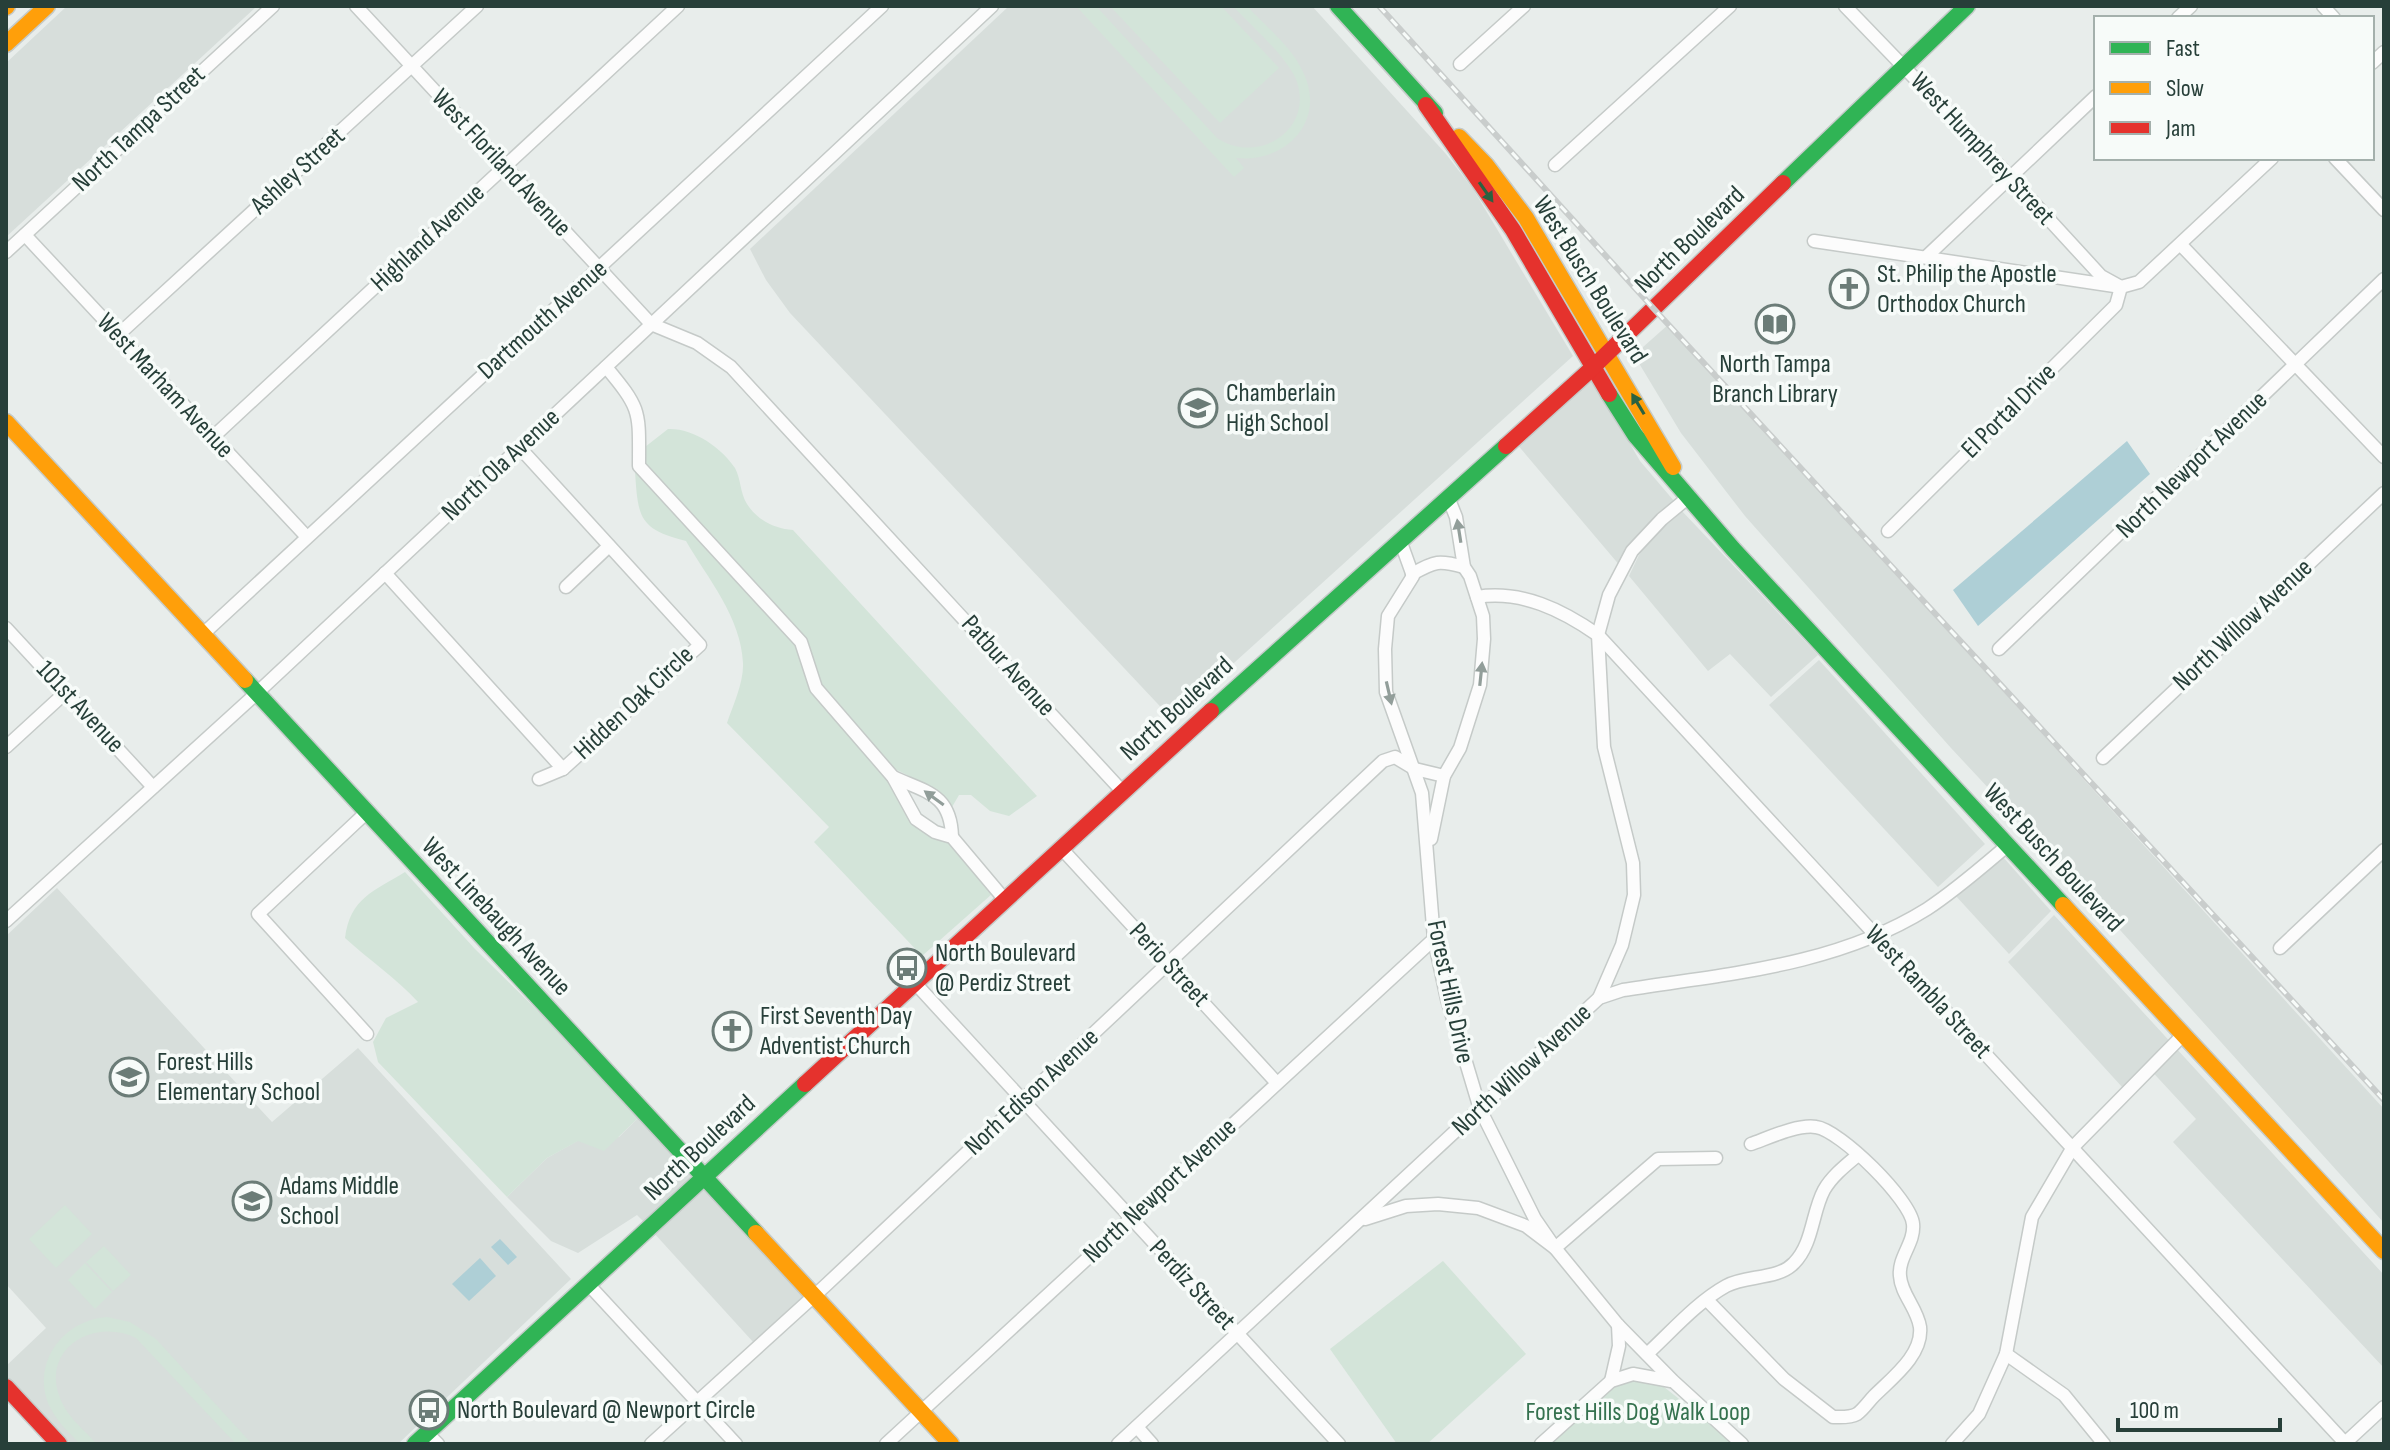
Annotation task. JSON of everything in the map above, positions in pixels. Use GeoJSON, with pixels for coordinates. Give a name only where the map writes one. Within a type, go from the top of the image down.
{"type":"FeatureCollection","features":[{"type":"Feature","properties":{"kind":"street"},"geometry":{"type":"LineString","coordinates":[[6,42],[47,6]]}},
{"type":"Feature","properties":{"kind":"street","name":"North Tampa Street"},"geometry":{"type":"LineString","coordinates":[[6,252],[273,6]]}},
{"type":"Feature","properties":{"kind":"street","name":"West Floriland Avenue"},"geometry":{"type":"LineString","coordinates":[[356,6],[651,324],[697,343],[731,367],[894,541]]}},
{"type":"Feature","properties":{"kind":"street","name":"Ashley Street"},"geometry":{"type":"LineString","coordinates":[[118,335],[477,6]]}},
{"type":"Feature","properties":{"kind":"street","name":"Highland Avenue"},"geometry":{"type":"LineString","coordinates":[[213,437],[678,6]]}},
{"type":"Feature","properties":{"kind":"street","name":"Dartmouth Avenue"},"geometry":{"type":"LineString","coordinates":[[203,634],[882,6]]}},
{"type":"Feature","properties":{"kind":"street","name":"North Ola Avenue"},"geometry":{"type":"LineString","coordinates":[[6,921],[257,693],[992,6]]}},
{"type":"Feature","properties":{"kind":"street","name":"West Busch Boulevard"},"geometry":{"type":"LineString","coordinates":[[1338,6],[1426,105],[1486,165],[1526,218],[1690,496]]}},
{"type":"Feature","properties":{"kind":"street"},"geometry":{"type":"LineString","coordinates":[[1460,64],[1524,6]]}},
{"type":"Feature","properties":{"kind":"street"},"geometry":{"type":"LineString","coordinates":[[1555,165],[1730,6]]}},
{"type":"Feature","properties":{"kind":"street","name":"West Humphrey Street"},"geometry":{"type":"LineString","coordinates":[[1845,6],[2101,276],[2121,287]]}},
{"type":"Feature","properties":{"kind":"street","name":"North Boulevard"},"geometry":{"type":"LineString","coordinates":[[427,1440],[588,1284],[1122,791],[1593,368],[1967,6]]}},
{"type":"Feature","properties":{"kind":"street"},"geometry":{"type":"LineString","coordinates":[[1926,257],[2094,98]]}},
{"type":"Feature","properties":{"kind":"street","name":"West Busch Boulevard"},"geometry":{"type":"LineString","coordinates":[[1426,105],[1513,230],[1635,435],[1740,556],[2384,1251]]}},
{"type":"Feature","properties":{"kind":"street","name":"El Portal Drive"},"geometry":{"type":"LineString","coordinates":[[1888,531],[2116,305],[2121,287],[2139,282],[2270,160]]}},
{"type":"Feature","properties":{"kind":"street"},"geometry":{"type":"LineString","coordinates":[[2337,160],[2384,210]]}},
{"type":"Feature","properties":{"kind":"street","name":"West Marham Avenue"},"geometry":{"type":"LineString","coordinates":[[25,235],[306,536]]}},
{"type":"Feature","properties":{"kind":"street"},"geometry":{"type":"LineString","coordinates":[[1814,241],[2121,287]]}},
{"type":"Feature","properties":{"kind":"street"},"geometry":{"type":"LineString","coordinates":[[2181,245],[2384,457]]}},
{"type":"Feature","properties":{"kind":"street","name":"North Newport Avenue"},"geometry":{"type":"LineString","coordinates":[[1999,649],[2384,279]]}},
{"type":"Feature","properties":{"kind":"street"},"geometry":{"type":"LineString","coordinates":[[606,367],[637,409],[641,426],[639,466],[801,642],[816,688],[893,777],[916,819],[935,832],[952,837],[1005,900]]}},
{"type":"Feature","properties":{"kind":"street","name":"West Linebaugh Avenue"},"geometry":{"type":"LineString","coordinates":[[6,422],[951,1444]]}},
{"type":"Feature","properties":{"kind":"street","name":"Hidden Oak Circle"},"geometry":{"type":"LineString","coordinates":[[385,573],[563,769],[700,645],[520,448]]}},
{"type":"Feature","properties":{"kind":"street","name":"North Willow Avenue"},"geometry":{"type":"LineString","coordinates":[[2103,758],[2384,493]]}},
{"type":"Feature","properties":{"kind":"street"},"geometry":{"type":"LineString","coordinates":[[1599,998],[1622,945],[1634,895],[1633,863],[1604,747],[1598,635],[1609,595],[1632,551],[1662,519],[1690,496]]}},
{"type":"Feature","properties":{"kind":"street"},"geometry":{"type":"LineString","coordinates":[[1428,854],[1444,776],[1460,748],[1480,685],[1484,639],[1483,616],[1464,567],[1456,517],[1448,497]]}},
{"type":"Feature","properties":{"kind":"street"},"geometry":{"type":"LineString","coordinates":[[1400,540],[1412,574],[1432,562],[1464,567]]}},
{"type":"Feature","properties":{"kind":"street","name":"Patbur Avenue"},"geometry":{"type":"LineString","coordinates":[[894,541],[1122,791]]}},
{"type":"Feature","properties":{"kind":"street"},"geometry":{"type":"LineString","coordinates":[[566,587],[609,546]]}},
{"type":"Feature","properties":{"kind":"street","name":"Forest Hills Drive"},"geometry":{"type":"LineString","coordinates":[[1412,574],[1388,616],[1386,692],[1422,793],[1434,939],[1447,999],[1480,1109],[1535,1219],[1555,1248],[1618,1325],[1742,1444]]}},
{"type":"Feature","properties":{"kind":"street","name":"West Rambla Street"},"geometry":{"type":"LineString","coordinates":[[1477,597],[1511,595],[1541,603],[1598,635],[2345,1444]]}},
{"type":"Feature","properties":{"kind":"street","name":"101st Avenue"},"geometry":{"type":"LineString","coordinates":[[6,628],[153,787]]}},
{"type":"Feature","properties":{"kind":"street"},"geometry":{"type":"LineString","coordinates":[[6,747],[66,692]]}},
{"type":"Feature","properties":{"kind":"street","name":"Norh Edison Avenue"},"geometry":{"type":"LineString","coordinates":[[651,1444],[814,1296],[1383,761],[1395,757],[1415,769]]}},
{"type":"Feature","properties":{"kind":"street"},"geometry":{"type":"LineString","coordinates":[[539,779],[563,769]]}},
{"type":"Feature","properties":{"kind":"street"},"geometry":{"type":"LineString","coordinates":[[1415,769],[1444,776]]}},
{"type":"Feature","properties":{"kind":"street"},"geometry":{"type":"LineString","coordinates":[[893,777],[936,796],[945,805],[952,822],[952,837]]}},
{"type":"Feature","properties":{"kind":"street"},"geometry":{"type":"LineString","coordinates":[[367,812],[258,914],[367,1034]]}},
{"type":"Feature","properties":{"kind":"street","name":"North Willow Avenue"},"geometry":{"type":"LineString","coordinates":[[1118,1444],[1599,998],[1623,990],[1810,959],[1875,935],[1925,910],[2008,845]]}},
{"type":"Feature","properties":{"kind":"street","name":"Perio Street"},"geometry":{"type":"LineString","coordinates":[[1061,848],[1276,1082]]}},
{"type":"Feature","properties":{"kind":"street"},"geometry":{"type":"LineString","coordinates":[[2280,948],[2384,850]]}},
{"type":"Feature","properties":{"kind":"street","name":"North Newport Avenue"},"geometry":{"type":"LineString","coordinates":[[886,1444],[1434,939]]}},
{"type":"Feature","properties":{"kind":"street","name":"Perdiz Street"},"geometry":{"type":"LineString","coordinates":[[915,983],[1339,1444]]}},
{"type":"Feature","properties":{"kind":"street"},"geometry":{"type":"LineString","coordinates":[[1952,1444],[1979,1414],[2006,1354],[2032,1217],[2073,1147],[2183,1035]]}},
{"type":"Feature","properties":{"kind":"street"},"geometry":{"type":"LineString","coordinates":[[1707,1300],[1771,1367],[1833,1417],[1857,1413],[1909,1360],[1917,1345],[1920,1329],[1916,1310],[1900,1280],[1900,1265],[1912,1238],[1913,1223],[1909,1210],[1858,1155],[1835,1136],[1816,1127],[1784,1132],[1751,1144]]}},
{"type":"Feature","properties":{"kind":"street"},"geometry":{"type":"LineString","coordinates":[[1647,1354],[1723,1287],[1739,1280],[1785,1271],[1794,1264],[1802,1254],[1822,1192],[1830,1180],[1858,1155]]}},
{"type":"Feature","properties":{"kind":"street"},"geometry":{"type":"LineString","coordinates":[[1358,1221],[1406,1206],[1438,1204],[1478,1208],[1526,1226],[1555,1248],[1658,1159],[1716,1158]]}},
{"type":"Feature","properties":{"kind":"street"},"geometry":{"type":"LineString","coordinates":[[588,1284],[736,1444]]}},
{"type":"Feature","properties":{"kind":"street"},"geometry":{"type":"LineString","coordinates":[[1611,1381],[1619,1346],[1618,1325]]}},
{"type":"Feature","properties":{"kind":"street"},"geometry":{"type":"LineString","coordinates":[[2006,1354],[2064,1395],[2104,1444]]}},
{"type":"Feature","properties":{"kind":"street"},"geometry":{"type":"LineString","coordinates":[[1541,1444],[1611,1381],[1633,1374],[1673,1381]]}},
{"type":"Feature","properties":{"kind":"street"},"geometry":{"type":"LineString","coordinates":[[6,1387],[59,1444]]}},
{"type":"Feature","properties":{"kind":"street"},"geometry":{"type":"LineString","coordinates":[[2345,1444],[2384,1407]]}},
{"type":"Feature","properties":{"kind":"street"},"geometry":{"type":"LineString","coordinates":[[1137,1427],[1152,1444]]}},
{"type":"Feature","properties":{"kind":"shaded area"},"geometry":{"type":"Polygon","coordinates":[[[67,6],[257,6],[6,237],[6,63],[67,6]]]}},
{"type":"Feature","properties":{"kind":"shaded area","name":"Chamberlain High School"},"geometry":{"type":"Polygon","coordinates":[[[1009,6],[1312,6],[1446,154],[1473,189],[1573,356],[1172,719],[790,313],[766,280],[750,249],[1009,6]]]}},
{"type":"Feature","properties":{"kind":"shaded area"},"geometry":{"type":"Polygon","coordinates":[[[1669,324],[2384,1109],[2384,1223],[2102,910],[1951,748],[1745,516],[1681,433],[1634,355],[1669,324]]]}},
{"type":"Feature","properties":{"kind":"shaded area"},"geometry":{"type":"Polygon","coordinates":[[[1591,377],[1640,461],[1674,501],[1659,513],[1630,549],[1621,567],[1516,443],[1591,377]]]}},
{"type":"Feature","properties":{"kind":"shaded area"},"geometry":{"type":"Polygon","coordinates":[[[1681,510],[1818,655],[1771,697],[1730,654],[1708,671],[1629,576],[1639,555],[1667,520],[1681,510]]]}},
{"type":"Feature","properties":{"kind":"shaded area"},"geometry":{"type":"Polygon","coordinates":[[[1819,660],[1985,844],[1938,887],[1769,705],[1819,660]]]}},
{"type":"Feature","properties":{"kind":"shaded area"},"geometry":{"type":"Polygon","coordinates":[[[2003,857],[2051,911],[2009,954],[1955,895],[2003,857]]]}},
{"type":"Feature","properties":{"kind":"shaded area","name":"Adams Middle School"},"geometry":{"type":"Polygon","coordinates":[[[57,888],[272,1122],[358,1048],[571,1279],[398,1444],[66,1444],[6,1379],[6,1366],[46,1328],[6,1284],[6,936],[57,888]]]}},
{"type":"Feature","properties":{"kind":"shaded area"},"geometry":{"type":"Polygon","coordinates":[[[2054,915],[2384,1275],[2384,1368],[2173,1142],[2196,1119],[2146,1065],[2123,1088],[2008,962],[2054,915]]]}},
{"type":"Feature","properties":{"kind":"shaded area"},"geometry":{"type":"Polygon","coordinates":[[[638,1118],[696,1177],[646,1224],[637,1215],[578,1253],[551,1241],[507,1197],[547,1158],[579,1140],[619,1137],[638,1118]]]}},
{"type":"Feature","properties":{"kind":"shaded area"},"geometry":{"type":"Polygon","coordinates":[[[703,1185],[805,1296],[754,1343],[653,1232],[703,1185]]]}},
{"type":"Feature","properties":{"kind":"green space"},"geometry":{"type":"Polygon","coordinates":[[[1076,6],[1096,6],[1217,138],[1249,148],[1278,138],[1289,128],[1297,115],[1300,100],[1297,82],[1286,62],[1233,6],[1247,6],[1285,45],[1303,72],[1309,90],[1310,107],[1306,122],[1286,146],[1271,154],[1236,158],[1244,168],[1234,177],[1076,6]]]}},
{"type":"Feature","properties":{"kind":"green space"},"geometry":{"type":"Polygon","coordinates":[[[1110,6],[1221,6],[1279,68],[1220,123],[1110,6]]]}},
{"type":"Feature","properties":{"kind":"green space"},"geometry":{"type":"Polygon","coordinates":[[[668,429],[696,435],[722,453],[735,468],[751,510],[767,523],[793,530],[1037,796],[1009,816],[990,811],[971,795],[959,795],[952,807],[939,791],[895,769],[822,685],[806,638],[645,463],[645,447],[668,429]]]}},
{"type":"Feature","properties":{"kind":"green space"},"geometry":{"type":"Polygon","coordinates":[[[635,471],[796,646],[811,692],[888,781],[910,822],[931,837],[949,843],[992,894],[922,956],[814,842],[829,827],[727,723],[743,670],[736,630],[722,599],[686,541],[659,532],[644,519],[640,511],[635,471]]]}},
{"type":"Feature","properties":{"kind":"green space"},"geometry":{"type":"Polygon","coordinates":[[[405,872],[638,1118],[604,1151],[578,1141],[547,1158],[507,1197],[378,1062],[373,1042],[386,1018],[418,1002],[345,938],[352,913],[365,897],[405,872]]]}},
{"type":"Feature","properties":{"kind":"green space"},"geometry":{"type":"Polygon","coordinates":[[[65,1205],[92,1234],[56,1268],[29,1239],[65,1205]]]}},
{"type":"Feature","properties":{"kind":"green space"},"geometry":{"type":"Polygon","coordinates":[[[104,1246],[131,1275],[113,1291],[86,1262],[104,1246]]]}},
{"type":"Feature","properties":{"kind":"green space"},"geometry":{"type":"Polygon","coordinates":[[[1443,1261],[1526,1354],[1427,1444],[1397,1444],[1330,1349],[1443,1261]]]}},
{"type":"Feature","properties":{"kind":"green space"},"geometry":{"type":"Polygon","coordinates":[[[85,1263],[112,1292],[95,1309],[68,1280],[85,1263]]]}},
{"type":"Feature","properties":{"kind":"green space"},"geometry":{"type":"Polygon","coordinates":[[[107,1317],[130,1322],[156,1339],[252,1444],[236,1444],[136,1338],[104,1332],[76,1341],[59,1363],[56,1378],[62,1402],[97,1444],[80,1444],[51,1409],[45,1393],[47,1362],[54,1348],[76,1327],[107,1317]]]}},
{"type":"Feature","properties":{"kind":"green space","name":"Forest Hills Dog Walk Loop"},"geometry":{"type":"Polygon","coordinates":[[[1624,1380],[1664,1387],[1736,1444],[1541,1444],[1611,1381],[1624,1380]]]}},
{"type":"Feature","properties":{"kind":"water"},"geometry":{"type":"Polygon","coordinates":[[[2127,441],[2150,474],[1978,626],[1953,590],[2127,441]]]}},
{"type":"Feature","properties":{"kind":"water"},"geometry":{"type":"Polygon","coordinates":[[[500,1239],[517,1257],[508,1265],[491,1247],[500,1239]]]}},
{"type":"Feature","properties":{"kind":"water"},"geometry":{"type":"Polygon","coordinates":[[[480,1258],[496,1276],[469,1301],[452,1284],[480,1258]]]}},
{"type":"Feature","properties":{"kind":"railway"},"geometry":{"type":"LineString","coordinates":[[1379,6],[1654,309],[2384,1100]]}},
{"type":"Feature","properties":{"kind":"traffic: fast"},"geometry":{"type":"LineString","coordinates":[[1338,6],[1435,113]]}},
{"type":"Feature","properties":{"kind":"traffic: fast"},"geometry":{"type":"LineString","coordinates":[[1783,183],[1967,6]]}},
{"type":"Feature","properties":{"kind":"traffic: fast"},"geometry":{"type":"LineString","coordinates":[[1609,394],[1635,435],[1733,549],[2063,905]]}},
{"type":"Feature","properties":{"kind":"traffic: fast"},"geometry":{"type":"LineString","coordinates":[[1211,711],[1506,446]]}},
{"type":"Feature","properties":{"kind":"traffic: fast"},"geometry":{"type":"LineString","coordinates":[[245,680],[756,1233]]}},
{"type":"Feature","properties":{"kind":"traffic: fast"},"geometry":{"type":"LineString","coordinates":[[415,1444],[805,1084]]}},
{"type":"Feature","properties":{"kind":"traffic: slow"},"geometry":{"type":"LineString","coordinates":[[6,44],[47,6]]}},
{"type":"Feature","properties":{"kind":"traffic: slow"},"geometry":{"type":"LineString","coordinates":[[1459,137],[1486,165],[1526,218],[1673,467]]}},
{"type":"Feature","properties":{"kind":"traffic: slow"},"geometry":{"type":"LineString","coordinates":[[6,422],[245,680]]}},
{"type":"Feature","properties":{"kind":"traffic: slow"},"geometry":{"type":"LineString","coordinates":[[2063,905],[2384,1251]]}},
{"type":"Feature","properties":{"kind":"traffic: slow"},"geometry":{"type":"LineString","coordinates":[[756,1233],[951,1444]]}},
{"type":"Feature","properties":{"kind":"traffic: jam"},"geometry":{"type":"LineString","coordinates":[[1426,105],[1513,230],[1609,394]]}},
{"type":"Feature","properties":{"kind":"traffic: jam"},"geometry":{"type":"LineString","coordinates":[[1506,446],[1588,372],[1783,183]]}},
{"type":"Feature","properties":{"kind":"traffic: jam"},"geometry":{"type":"LineString","coordinates":[[805,1084],[1211,711]]}},
{"type":"Feature","properties":{"kind":"traffic: jam"},"geometry":{"type":"LineString","coordinates":[[6,1387],[59,1444]]}},
{"type":"Feature","properties":{"kind":"place","name":"St. Philip the Apostle Orthodox Church"},"geometry":{"type":"Point","coordinates":[1849,289]}},
{"type":"Feature","properties":{"kind":"place","name":"North Tampa Branch Library"},"geometry":{"type":"Point","coordinates":[1775,324]}},
{"type":"Feature","properties":{"kind":"place","name":"Chamberlain High School"},"geometry":{"type":"Point","coordinates":[1198,408]}},
{"type":"Feature","properties":{"kind":"place","name":"North Boulevard @ Perdiz Street"},"geometry":{"type":"Point","coordinates":[907,968]}},
{"type":"Feature","properties":{"kind":"place","name":"First Seventh Day Adventist Church"},"geometry":{"type":"Point","coordinates":[732,1031]}},
{"type":"Feature","properties":{"kind":"place","name":"Forest Hills Elementary School"},"geometry":{"type":"Point","coordinates":[129,1077]}},
{"type":"Feature","properties":{"kind":"place","name":"Adams Middle School"},"geometry":{"type":"Point","coordinates":[252,1201]}},
{"type":"Feature","properties":{"kind":"place","name":"North Boulevard @ Newport Circle"},"geometry":{"type":"Point","coordinates":[429,1410]}}]}
